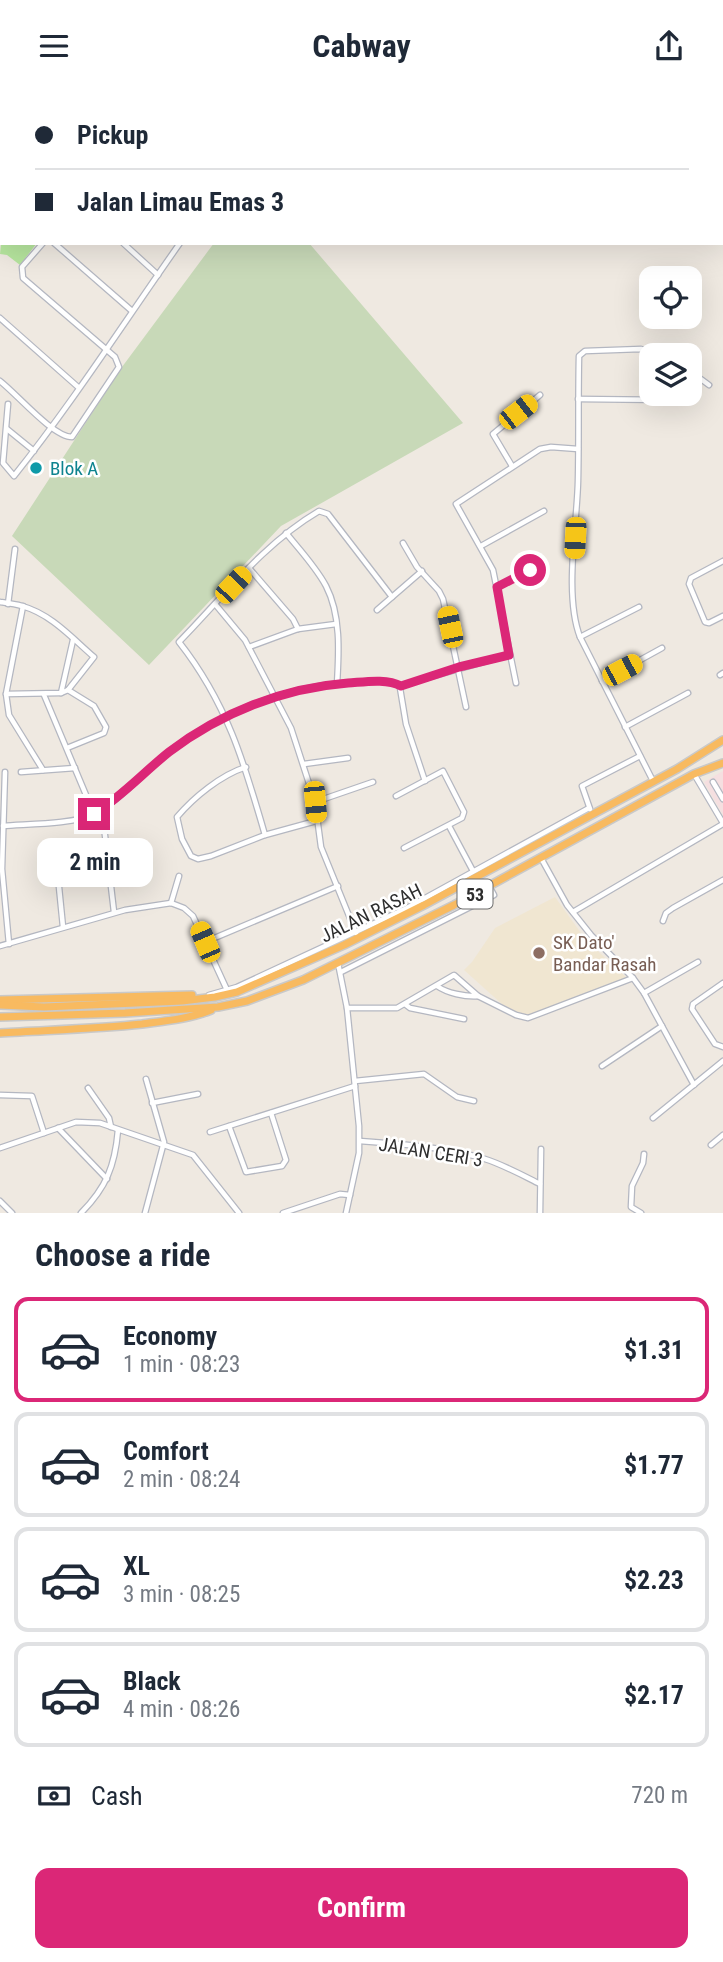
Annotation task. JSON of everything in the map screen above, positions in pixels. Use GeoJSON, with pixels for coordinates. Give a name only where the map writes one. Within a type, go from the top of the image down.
{"type":"FeatureCollection","features":[{"type":"Feature","properties":{"kind":"highway","name":"JALAN RASAH"},"geometry":{"type":"LineString","coordinates":[[0,1018],[45,1011],[182,1001],[237,992],[344,945],[591,811],[653,782],[723,740]]}},
{"type":"Feature","properties":{"kind":"highway","name":"JALAN RASAH"},"geometry":{"type":"LineString","coordinates":[[0,1003],[45,1011],[218,1007],[247,1001],[303,980],[454,905],[694,774],[723,763]]}},
{"type":"Feature","properties":{"kind":"highway"},"geometry":{"type":"LineString","coordinates":[[0,1003],[237,992]]}},
{"type":"Feature","properties":{"kind":"highway"},"geometry":{"type":"LineString","coordinates":[[0,1033],[109,1027],[171,1020],[198,1015],[218,1007]]}},
{"type":"Feature","properties":{"kind":"street"},"geometry":{"type":"LineString","coordinates":[[0,381],[65,437],[72,437],[119,367],[117,361],[105,349],[23,278],[22,267],[42,245]]}},
{"type":"Feature","properties":{"kind":"street"},"geometry":{"type":"LineString","coordinates":[[56,245],[132,311]]}},
{"type":"Feature","properties":{"kind":"street"},"geometry":{"type":"LineString","coordinates":[[125,245],[158,275]]}},
{"type":"Feature","properties":{"kind":"street"},"geometry":{"type":"LineString","coordinates":[[8,404],[3,463],[14,476],[49,433],[51,426],[179,245]]}},
{"type":"Feature","properties":{"kind":"street"},"geometry":{"type":"LineString","coordinates":[[0,318],[78,387]]}},
{"type":"Feature","properties":{"kind":"street"},"geometry":{"type":"LineString","coordinates":[[639,349],[583,351],[579,356],[574,617],[580,636],[653,782]]}},
{"type":"Feature","properties":{"kind":"street"},"geometry":{"type":"LineString","coordinates":[[702,380],[709,385]]}},
{"type":"Feature","properties":{"kind":"street"},"geometry":{"type":"LineString","coordinates":[[512,466],[493,434],[540,395]]}},
{"type":"Feature","properties":{"kind":"street"},"geometry":{"type":"LineString","coordinates":[[578,399],[639,400]]}},
{"type":"Feature","properties":{"kind":"street"},"geometry":{"type":"LineString","coordinates":[[6,429],[34,451]]}},
{"type":"Feature","properties":{"kind":"street"},"geometry":{"type":"LineString","coordinates":[[516,683],[494,570],[456,505],[512,466],[547,447],[578,449]]}},
{"type":"Feature","properties":{"kind":"street"},"geometry":{"type":"LineString","coordinates":[[265,835],[246,767],[225,715],[200,669],[179,642],[286,533],[319,511],[323,511],[392,597]]}},
{"type":"Feature","properties":{"kind":"street"},"geometry":{"type":"LineString","coordinates":[[481,545],[544,511]]}},
{"type":"Feature","properties":{"kind":"street"},"geometry":{"type":"LineString","coordinates":[[286,533],[325,583],[330,595],[339,654],[337,684]]}},
{"type":"Feature","properties":{"kind":"street"},"geometry":{"type":"LineString","coordinates":[[403,543],[443,599],[466,707]]}},
{"type":"Feature","properties":{"kind":"street"},"geometry":{"type":"LineString","coordinates":[[8,604],[15,549]]}},
{"type":"Feature","properties":{"kind":"street"},"geometry":{"type":"LineString","coordinates":[[723,561],[691,578],[689,584],[705,622],[709,623],[723,616]]}},
{"type":"Feature","properties":{"kind":"street"},"geometry":{"type":"LineString","coordinates":[[249,568],[298,629]]}},
{"type":"Feature","properties":{"kind":"street"},"geometry":{"type":"LineString","coordinates":[[497,587],[530,570]]}},
{"type":"Feature","properties":{"kind":"street"},"geometry":{"type":"LineString","coordinates":[[377,610],[422,571]]}},
{"type":"Feature","properties":{"kind":"street"},"geometry":{"type":"LineString","coordinates":[[0,602],[23,606],[54,622],[94,657],[68,690],[61,694],[6,694]]}},
{"type":"Feature","properties":{"kind":"street"},"geometry":{"type":"LineString","coordinates":[[215,604],[249,647],[291,727],[315,802],[321,847],[356,933]]}},
{"type":"Feature","properties":{"kind":"street"},"geometry":{"type":"LineString","coordinates":[[23,606],[6,694],[9,715],[43,770]]}},
{"type":"Feature","properties":{"kind":"street"},"geometry":{"type":"LineString","coordinates":[[580,636],[639,607]]}},
{"type":"Feature","properties":{"kind":"street"},"geometry":{"type":"LineString","coordinates":[[249,647],[298,629],[336,624]]}},
{"type":"Feature","properties":{"kind":"street"},"geometry":{"type":"LineString","coordinates":[[61,694],[73,639]]}},
{"type":"Feature","properties":{"kind":"street"},"geometry":{"type":"LineString","coordinates":[[602,681],[662,648]]}},
{"type":"Feature","properties":{"kind":"street"},"geometry":{"type":"LineString","coordinates":[[3,826],[77,819],[96,813],[169,753],[225,715],[276,698],[337,684],[390,682],[401,686],[459,667],[509,655]]}},
{"type":"Feature","properties":{"kind":"street"},"geometry":{"type":"LineString","coordinates":[[401,686],[399,692],[406,725],[425,781]]}},
{"type":"Feature","properties":{"kind":"street"},"geometry":{"type":"LineString","coordinates":[[66,748],[104,733],[106,727],[94,706],[68,690]]}},
{"type":"Feature","properties":{"kind":"street"},"geometry":{"type":"LineString","coordinates":[[625,727],[688,693]]}},
{"type":"Feature","properties":{"kind":"street"},"geometry":{"type":"LineString","coordinates":[[44,695],[106,840],[114,912]]}},
{"type":"Feature","properties":{"kind":"street"},"geometry":{"type":"LineString","coordinates":[[208,995],[227,990],[356,933],[591,811],[581,790],[583,785],[640,757]]}},
{"type":"Feature","properties":{"kind":"street"},"geometry":{"type":"LineString","coordinates":[[304,764],[348,758]]}},
{"type":"Feature","properties":{"kind":"street"},"geometry":{"type":"LineString","coordinates":[[246,767],[199,796],[178,814],[177,823],[189,854],[195,859],[316,821]]}},
{"type":"Feature","properties":{"kind":"street"},"geometry":{"type":"LineString","coordinates":[[21,772],[75,768]]}},
{"type":"Feature","properties":{"kind":"street"},"geometry":{"type":"LineString","coordinates":[[396,796],[440,771],[444,773],[464,812],[462,818],[404,848]]}},
{"type":"Feature","properties":{"kind":"street"},"geometry":{"type":"LineString","coordinates":[[5,772],[2,869],[9,944]]}},
{"type":"Feature","properties":{"kind":"street"},"geometry":{"type":"LineString","coordinates":[[572,912],[723,824],[694,774]]}},
{"type":"Feature","properties":{"kind":"street"},"geometry":{"type":"LineString","coordinates":[[315,802],[373,782]]}},
{"type":"Feature","properties":{"kind":"street"},"geometry":{"type":"LineString","coordinates":[[713,782],[723,799]]}},
{"type":"Feature","properties":{"kind":"street"},"geometry":{"type":"LineString","coordinates":[[448,825],[472,871]]}},
{"type":"Feature","properties":{"kind":"street"},"geometry":{"type":"LineString","coordinates":[[55,847],[63,927]]}},
{"type":"Feature","properties":{"kind":"street"},"geometry":{"type":"LineString","coordinates":[[541,858],[572,912],[644,993],[694,1085]]}},
{"type":"Feature","properties":{"kind":"street"},"geometry":{"type":"LineString","coordinates":[[171,903],[179,876]]}},
{"type":"Feature","properties":{"kind":"street"},"geometry":{"type":"LineString","coordinates":[[663,922],[666,913],[673,908],[723,880]]}},
{"type":"Feature","properties":{"kind":"street"},"geometry":{"type":"LineString","coordinates":[[205,942],[338,885]]}},
{"type":"Feature","properties":{"kind":"street"},"geometry":{"type":"LineString","coordinates":[[341,972],[494,895],[489,886]]}},
{"type":"Feature","properties":{"kind":"street"},"geometry":{"type":"LineString","coordinates":[[0,946],[114,912],[171,903],[189,911],[227,990]]}},
{"type":"Feature","properties":{"kind":"street"},"geometry":{"type":"LineString","coordinates":[[454,905],[458,914]]}},
{"type":"Feature","properties":{"kind":"street"},"geometry":{"type":"LineString","coordinates":[[644,993],[698,962]]}},
{"type":"Feature","properties":{"kind":"street"},"geometry":{"type":"LineString","coordinates":[[338,963],[347,1008],[360,1141],[346,1213]]}},
{"type":"Feature","properties":{"kind":"street"},"geometry":{"type":"LineString","coordinates":[[347,1008],[392,1009],[406,1005],[454,975],[478,996],[516,1016],[528,1018],[633,978]]}},
{"type":"Feature","properties":{"kind":"street"},"geometry":{"type":"LineString","coordinates":[[723,983],[693,1004],[692,1009],[715,1044],[723,1047]]}},
{"type":"Feature","properties":{"kind":"street"},"geometry":{"type":"LineString","coordinates":[[437,986],[447,991],[478,996]]}},
{"type":"Feature","properties":{"kind":"street"},"geometry":{"type":"LineString","coordinates":[[406,1005],[464,1019]]}},
{"type":"Feature","properties":{"kind":"street"},"geometry":{"type":"LineString","coordinates":[[602,1066],[662,1026]]}},
{"type":"Feature","properties":{"kind":"street"},"geometry":{"type":"LineString","coordinates":[[653,1118],[723,1061]]}},
{"type":"Feature","properties":{"kind":"street"},"geometry":{"type":"LineString","coordinates":[[210,1132],[355,1083],[424,1074],[457,1097],[474,1101]]}},
{"type":"Feature","properties":{"kind":"street"},"geometry":{"type":"LineString","coordinates":[[145,1213],[163,1146],[146,1079]]}},
{"type":"Feature","properties":{"kind":"street"},"geometry":{"type":"LineString","coordinates":[[89,1088],[108,1118],[111,1128]]}},
{"type":"Feature","properties":{"kind":"street"},"geometry":{"type":"LineString","coordinates":[[152,1103],[198,1094]]}},
{"type":"Feature","properties":{"kind":"street"},"geometry":{"type":"LineString","coordinates":[[0,1095],[32,1096],[44,1133]]}},
{"type":"Feature","properties":{"kind":"street"},"geometry":{"type":"LineString","coordinates":[[229,1126],[246,1172],[282,1166],[286,1160],[271,1113]]}},
{"type":"Feature","properties":{"kind":"street"},"geometry":{"type":"LineString","coordinates":[[0,1148],[76,1122],[90,1121],[188,1152],[197,1158],[239,1213]]}},
{"type":"Feature","properties":{"kind":"street"},"geometry":{"type":"LineString","coordinates":[[58,1128],[107,1179]]}},
{"type":"Feature","properties":{"kind":"street"},"geometry":{"type":"LineString","coordinates":[[81,1213],[97,1196],[107,1179],[117,1147],[118,1131]]}},
{"type":"Feature","properties":{"kind":"street"},"geometry":{"type":"LineString","coordinates":[[711,1145],[723,1135]]}},
{"type":"Feature","properties":{"kind":"street","name":"JALAN CERI 3"},"geometry":{"type":"LineString","coordinates":[[360,1141],[415,1146],[484,1159],[540,1184]]}},
{"type":"Feature","properties":{"kind":"street"},"geometry":{"type":"LineString","coordinates":[[540,1213],[541,1149]]}},
{"type":"Feature","properties":{"kind":"street"},"geometry":{"type":"LineString","coordinates":[[641,1213],[631,1207],[632,1186],[643,1163],[644,1154]]}},
{"type":"Feature","properties":{"kind":"street"},"geometry":{"type":"LineString","coordinates":[[283,1213],[340,1194],[350,1195]]}},
{"type":"Feature","properties":{"kind":"street"},"geometry":{"type":"LineString","coordinates":[[0,1201],[12,1213]]}},
{"type":"Feature","properties":{"kind":"shaded area"},"geometry":{"type":"Polygon","coordinates":[[[723,771],[723,815],[704,782],[723,771]]]}},
{"type":"Feature","properties":{"kind":"shaded area","name":"SK Dato' Bandar Rasah"},"geometry":{"type":"Polygon","coordinates":[[[555,897],[586,940],[628,979],[530,1014],[520,1014],[503,1005],[464,970],[495,928],[555,897]]]}},
{"type":"Feature","properties":{"kind":"green space"},"geometry":{"type":"Polygon","coordinates":[[[1,245],[35,245],[20,265],[7,255],[0,254],[1,245]]]}},
{"type":"Feature","properties":{"kind":"green space"},"geometry":{"type":"Polygon","coordinates":[[[213,245],[311,245],[463,423],[281,526],[149,665],[12,536],[122,367],[213,245]]]}},
{"type":"Feature","properties":{"kind":"place","name":"Blok A"},"geometry":{"type":"Point","coordinates":[36,468]}},
{"type":"Feature","properties":{"kind":"place","name":"SK Dato' Bandar Rasah"},"geometry":{"type":"Point","coordinates":[539,953]}},
{"type":"Feature","properties":{"kind":"route"},"geometry":{"type":"LineString","coordinates":[[94,814],[169,753],[225,715],[302,690],[360,682],[394,683],[401,686],[459,667],[509,655],[497,587],[530,570]]}}]}
